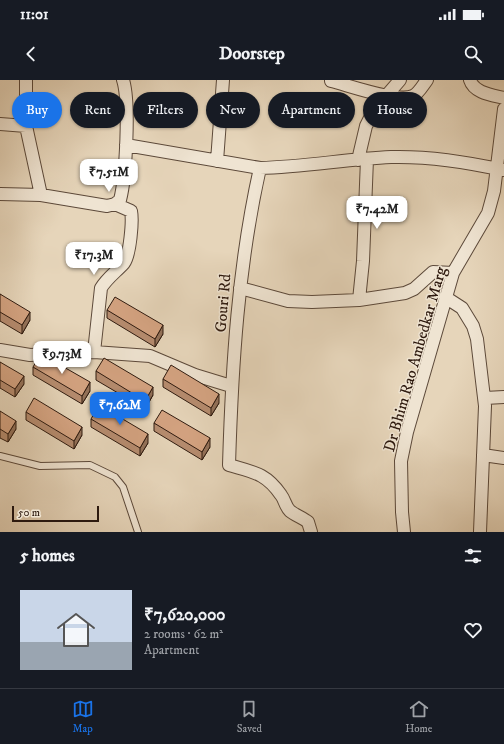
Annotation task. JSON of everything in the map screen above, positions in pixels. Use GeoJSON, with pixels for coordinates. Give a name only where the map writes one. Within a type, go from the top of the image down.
{"type":"FeatureCollection","features":[{"type":"Feature","properties":{"kind":"street"},"geometry":{"type":"LineString","coordinates":[[26,80],[26,92]]}},
{"type":"Feature","properties":{"kind":"street"},"geometry":{"type":"LineString","coordinates":[[0,194],[41,195],[107,206],[115,204],[120,200],[126,145],[123,80]]}},
{"type":"Feature","properties":{"kind":"street"},"geometry":{"type":"LineString","coordinates":[[218,161],[223,80]]}},
{"type":"Feature","properties":{"kind":"street"},"geometry":{"type":"LineString","coordinates":[[389,92],[400,80]]}},
{"type":"Feature","properties":{"kind":"street"},"geometry":{"type":"LineString","coordinates":[[417,92],[427,80]]}},
{"type":"Feature","properties":{"kind":"street"},"geometry":{"type":"LineString","coordinates":[[470,80],[474,87],[479,91],[504,98]]}},
{"type":"Feature","properties":{"kind":"street"},"geometry":{"type":"LineString","coordinates":[[331,81],[371,92]]}},
{"type":"Feature","properties":{"kind":"street","name":"Dr Bhim Rao Ambedkar Marg"},"geometry":{"type":"LineString","coordinates":[[404,532],[402,512],[402,452],[453,273],[488,213],[500,170],[504,109]]}},
{"type":"Feature","properties":{"kind":"street"},"geometry":{"type":"LineString","coordinates":[[0,124],[12,125]]}},
{"type":"Feature","properties":{"kind":"street"},"geometry":{"type":"LineString","coordinates":[[26,128],[41,195]]}},
{"type":"Feature","properties":{"kind":"street"},"geometry":{"type":"LineString","coordinates":[[359,300],[364,238],[362,159],[366,128]]}},
{"type":"Feature","properties":{"kind":"street"},"geometry":{"type":"LineString","coordinates":[[126,145],[260,168],[289,168],[362,159],[429,158],[500,170]]}},
{"type":"Feature","properties":{"kind":"street","name":"Gouri Rd"},"geometry":{"type":"LineString","coordinates":[[260,168],[249,222],[240,288],[231,386],[229,465],[259,473],[270,480],[282,497],[286,507],[290,512],[308,522],[311,532]]}},
{"type":"Feature","properties":{"kind":"street"},"geometry":{"type":"LineString","coordinates":[[94,352],[101,288],[105,280],[123,263],[128,254],[131,211],[115,204]]}},
{"type":"Feature","properties":{"kind":"street"},"geometry":{"type":"LineString","coordinates":[[240,288],[288,300],[312,302],[359,300],[405,293],[414,289],[433,272],[453,273]]}},
{"type":"Feature","properties":{"kind":"street"},"geometry":{"type":"LineString","coordinates":[[445,297],[462,308],[473,326],[477,339],[485,398],[480,532]]}},
{"type":"Feature","properties":{"kind":"street"},"geometry":{"type":"LineString","coordinates":[[0,350],[30,355],[94,352],[150,356],[194,375],[231,386]]}},
{"type":"Feature","properties":{"kind":"street"},"geometry":{"type":"LineString","coordinates":[[485,398],[504,397]]}},
{"type":"Feature","properties":{"kind":"street"},"geometry":{"type":"LineString","coordinates":[[483,455],[504,458]]}},
{"type":"Feature","properties":{"kind":"lane"},"geometry":{"type":"LineString","coordinates":[[0,456],[40,466],[90,465],[115,477],[123,487],[138,532]]}},
{"type":"Feature","properties":{"kind":"building"},"geometry":{"type":"Polygon","coordinates":[[[0,294],[30,312],[22,325],[0,312],[0,294]]]}},
{"type":"Feature","properties":{"kind":"building"},"geometry":{"type":"Polygon","coordinates":[[[115,297],[163,325],[155,339],[107,310],[115,297]]]}},
{"type":"Feature","properties":{"kind":"building"},"geometry":{"type":"Polygon","coordinates":[[[41,354],[90,382],[82,396],[33,367],[41,354]]]}},
{"type":"Feature","properties":{"kind":"building"},"geometry":{"type":"Polygon","coordinates":[[[104,358],[153,387],[145,401],[96,371],[104,358]]]}},
{"type":"Feature","properties":{"kind":"building"},"geometry":{"type":"Polygon","coordinates":[[[0,362],[24,376],[15,389],[0,380],[0,362]]]}},
{"type":"Feature","properties":{"kind":"building"},"geometry":{"type":"Polygon","coordinates":[[[171,365],[219,394],[211,408],[163,379],[171,365]]]}},
{"type":"Feature","properties":{"kind":"building"},"geometry":{"type":"Polygon","coordinates":[[[34,398],[82,427],[74,441],[26,412],[34,398]]]}},
{"type":"Feature","properties":{"kind":"building"},"geometry":{"type":"Polygon","coordinates":[[[99,405],[148,434],[140,448],[91,419],[99,405]]]}},
{"type":"Feature","properties":{"kind":"building"},"geometry":{"type":"Polygon","coordinates":[[[162,410],[210,438],[202,452],[154,423],[162,410]]]}},
{"type":"Feature","properties":{"kind":"building"},"geometry":{"type":"Polygon","coordinates":[[[0,411],[16,421],[8,434],[0,429],[0,411]]]}}]}
